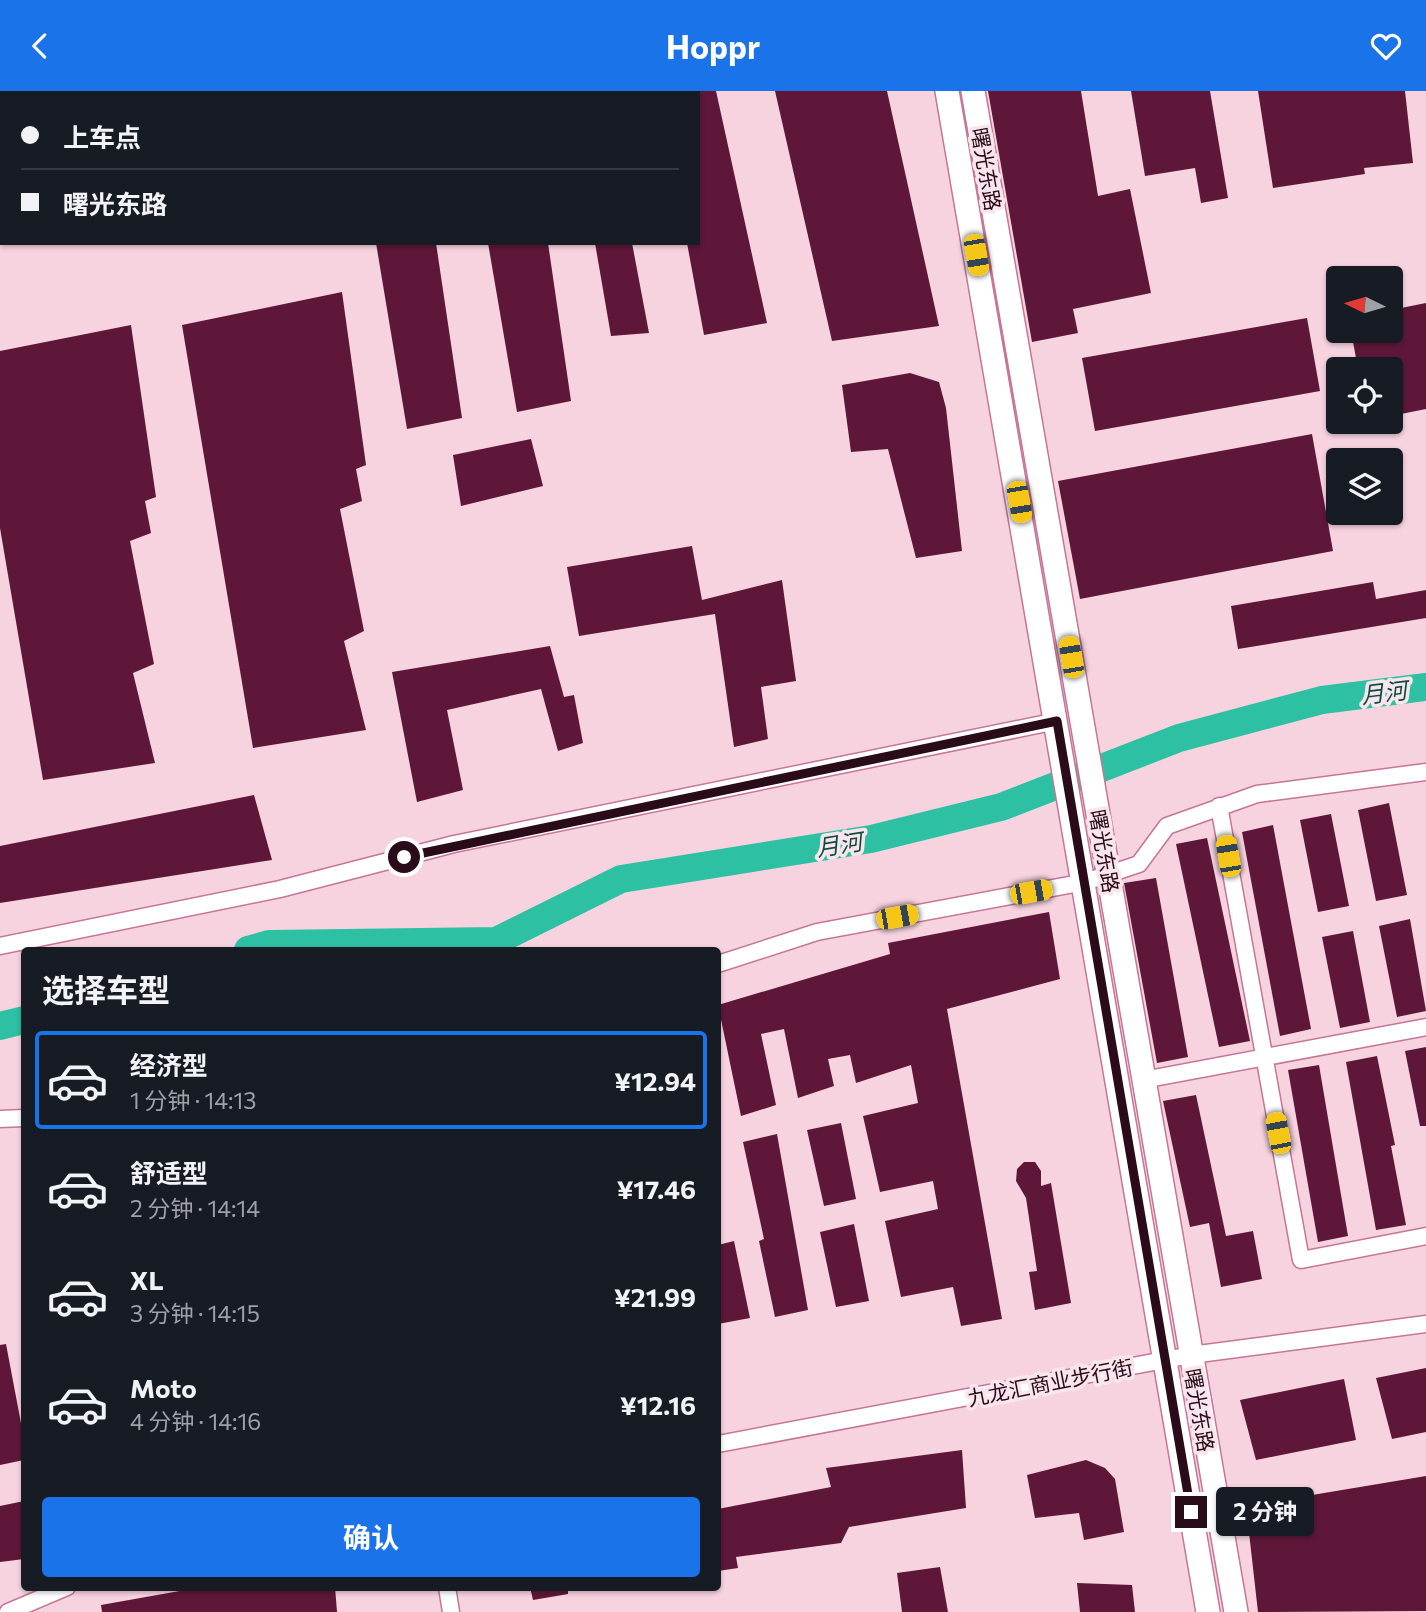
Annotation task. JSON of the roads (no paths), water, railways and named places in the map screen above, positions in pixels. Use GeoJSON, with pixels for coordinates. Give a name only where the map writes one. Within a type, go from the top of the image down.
{"type":"FeatureCollection","features":[{"type":"Feature","properties":{"kind":"main road","name":"曙光东路"},"geometry":{"type":"LineString","coordinates":[[947,91],[1208,1612]]}},
{"type":"Feature","properties":{"kind":"main road","name":"曙光东路"},"geometry":{"type":"LineString","coordinates":[[973,91],[1236,1612]]}},
{"type":"Feature","properties":{"kind":"street"},"geometry":{"type":"LineString","coordinates":[[0,946],[280,889],[454,844],[1057,721]]}},
{"type":"Feature","properties":{"kind":"street"},"geometry":{"type":"LineString","coordinates":[[721,963],[817,932],[1085,883],[1139,864],[1167,826],[1256,794],[1426,772]]}},
{"type":"Feature","properties":{"kind":"street"},"geometry":{"type":"LineString","coordinates":[[1219,806],[1301,1260],[1426,1236]]}},
{"type":"Feature","properties":{"kind":"street"},"geometry":{"type":"LineString","coordinates":[[1143,1080],[1426,1027]]}},
{"type":"Feature","properties":{"kind":"street"},"geometry":{"type":"LineString","coordinates":[[0,1119],[21,1118]]}},
{"type":"Feature","properties":{"kind":"street","name":"九龙汇商业步行街"},"geometry":{"type":"LineString","coordinates":[[721,1443],[1191,1355],[1426,1324]]}},
{"type":"Feature","properties":{"kind":"street"},"geometry":{"type":"LineString","coordinates":[[8,1612],[58,1591]]}},
{"type":"Feature","properties":{"kind":"street"},"geometry":{"type":"LineString","coordinates":[[448,1591],[451,1612]]}},
{"type":"Feature","properties":{"kind":"waterway","name":"月河"},"geometry":{"type":"LineString","coordinates":[[258,947],[269,944],[496,941],[621,879],[871,839],[1001,807],[1179,738],[1322,700],[1426,687]]}},
{"type":"Feature","properties":{"kind":"waterway","name":"月河"},"geometry":{"type":"LineString","coordinates":[[0,1026],[21,1021]]}}]}
